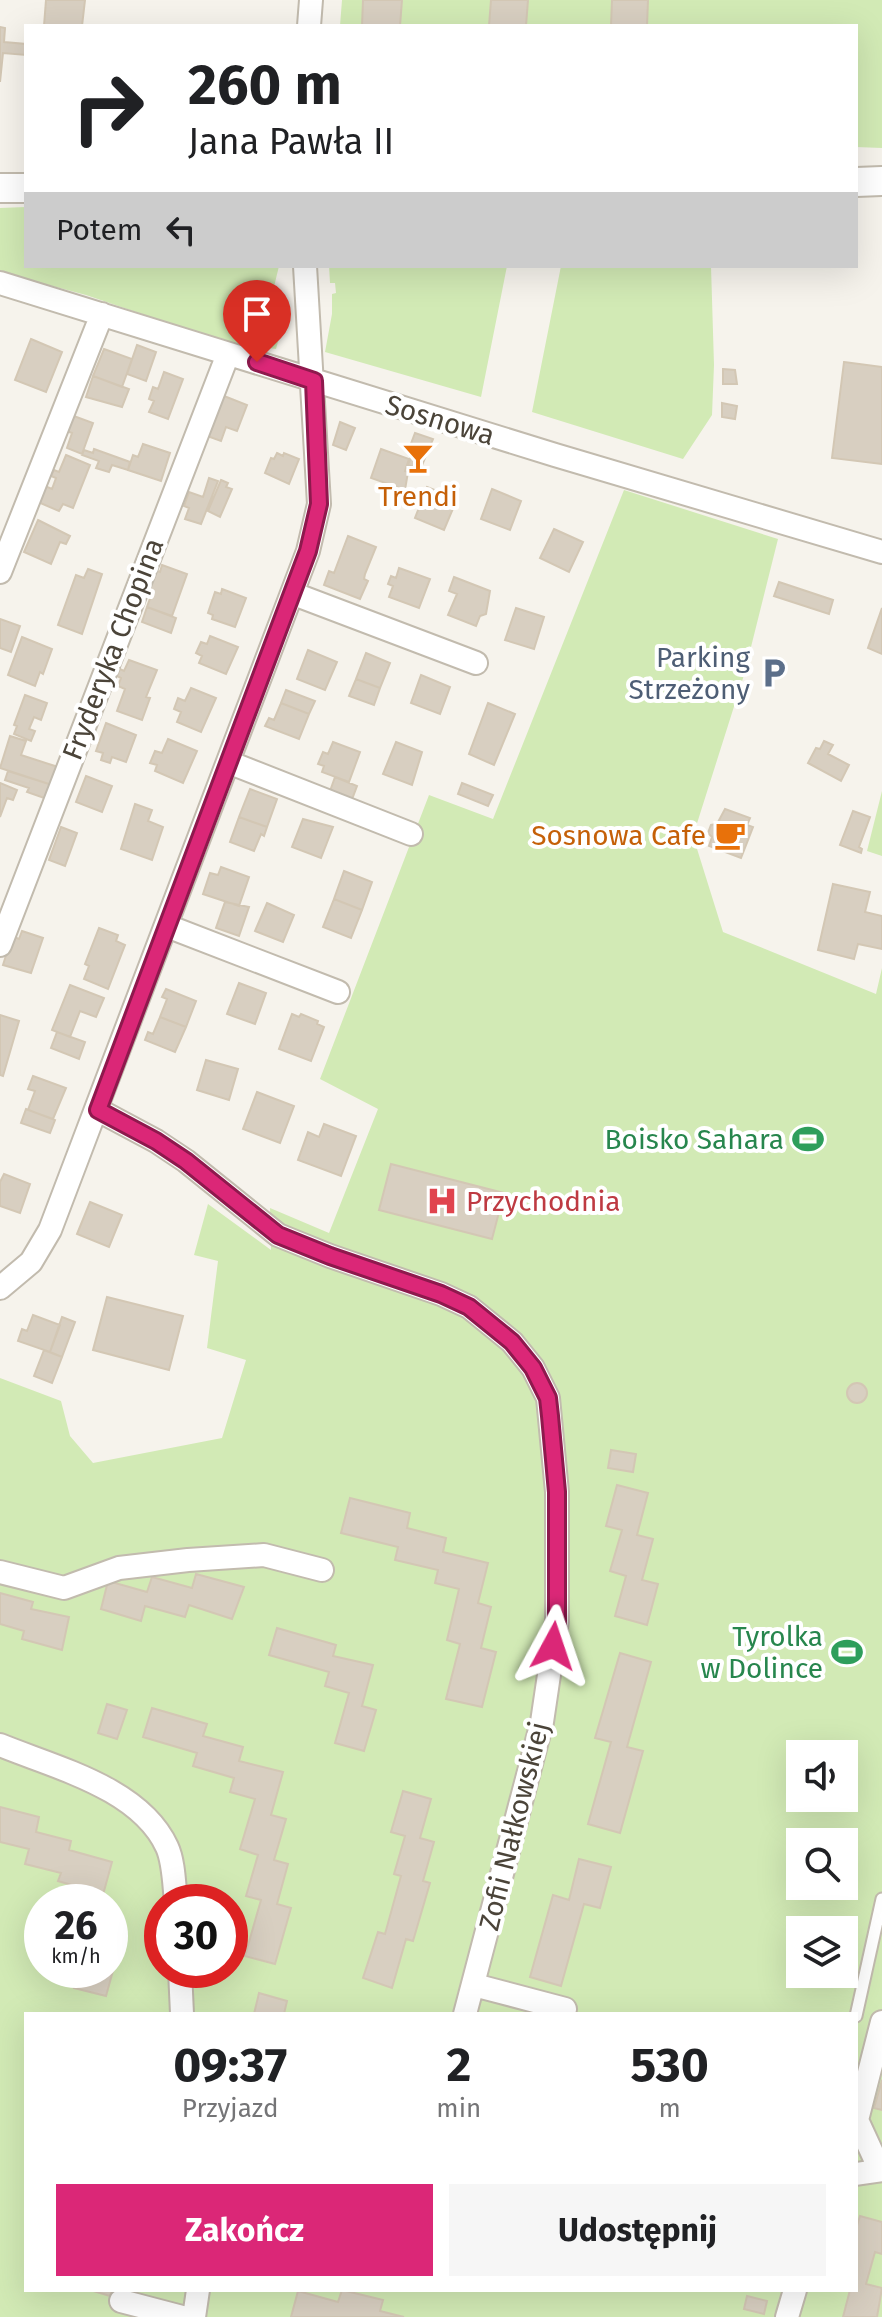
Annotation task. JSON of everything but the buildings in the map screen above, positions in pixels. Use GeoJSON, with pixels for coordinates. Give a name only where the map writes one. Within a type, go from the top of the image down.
{"type":"FeatureCollection","features":[{"type":"Feature","properties":{"kind":"street"},"geometry":{"type":"LineString","coordinates":[[309,24],[311,0]]}},
{"type":"Feature","properties":{"kind":"street"},"geometry":{"type":"LineString","coordinates":[[858,182],[882,181]]}},
{"type":"Feature","properties":{"kind":"street"},"geometry":{"type":"LineString","coordinates":[[0,188],[24,188]]}},
{"type":"Feature","properties":{"kind":"street"},"geometry":{"type":"LineString","coordinates":[[0,1288],[31,1262],[50,1230],[294,594],[319,504],[305,268]]}},
{"type":"Feature","properties":{"kind":"street","name":"Sosnowa"},"geometry":{"type":"LineString","coordinates":[[0,283],[882,552]]}},
{"type":"Feature","properties":{"kind":"street"},"geometry":{"type":"LineString","coordinates":[[0,572],[102,314]]}},
{"type":"Feature","properties":{"kind":"street","name":"Fryderyka Chopina"},"geometry":{"type":"LineString","coordinates":[[0,945],[228,354]]}},
{"type":"Feature","properties":{"kind":"street"},"geometry":{"type":"LineString","coordinates":[[294,594],[476,663]]}},
{"type":"Feature","properties":{"kind":"street"},"geometry":{"type":"LineString","coordinates":[[228,762],[411,834]]}},
{"type":"Feature","properties":{"kind":"street"},"geometry":{"type":"LineString","coordinates":[[167,926],[338,992]]}},
{"type":"Feature","properties":{"kind":"street","name":"Zofii Nałkowskiej"},"geometry":{"type":"LineString","coordinates":[[98,1110],[186,1161],[278,1235],[469,1307],[512,1342],[533,1368],[548,1398],[557,1492],[557,1621],[542,1722],[466,2012]]}},
{"type":"Feature","properties":{"kind":"street"},"geometry":{"type":"LineString","coordinates":[[0,1572],[64,1588],[119,1568],[188,1560],[264,1555],[322,1570]]}},
{"type":"Feature","properties":{"kind":"street"},"geometry":{"type":"LineString","coordinates":[[0,1745],[119,1795],[151,1820],[168,1849],[173,1884]]}},
{"type":"Feature","properties":{"kind":"street"},"geometry":{"type":"LineString","coordinates":[[474,1985],[565,2009]]}},
{"type":"Feature","properties":{"kind":"street"},"geometry":{"type":"LineString","coordinates":[[181,1988],[182,2012]]}},
{"type":"Feature","properties":{"kind":"street"},"geometry":{"type":"LineString","coordinates":[[858,2114],[882,2022]]}},
{"type":"Feature","properties":{"kind":"street"},"geometry":{"type":"LineString","coordinates":[[858,2120],[881,2170],[858,2174]]}},
{"type":"Feature","properties":{"kind":"street"},"geometry":{"type":"LineString","coordinates":[[194,2317],[198,2292]]}},
{"type":"Feature","properties":{"kind":"street"},"geometry":{"type":"LineString","coordinates":[[787,2317],[794,2292]]}},
{"type":"Feature","properties":{"kind":"street"},"geometry":{"type":"LineString","coordinates":[[121,2301],[182,2317]]}},
{"type":"Feature","properties":{"kind":"lane"},"geometry":{"type":"LineString","coordinates":[[857,2012],[882,1899]]}},
{"type":"Feature","properties":{"kind":"green space"},"geometry":{"type":"Polygon","coordinates":[[[342,0],[882,0],[882,148],[858,147],[858,24],[340,24],[342,0]]]}},
{"type":"Feature","properties":{"kind":"green space"},"geometry":{"type":"Polygon","coordinates":[[[24,207],[24,268],[279,268],[273,291],[281,331],[276,349],[224,342],[86,295],[0,272],[0,208],[24,207]]]}},
{"type":"Feature","properties":{"kind":"green space"},"geometry":{"type":"Polygon","coordinates":[[[329,268],[507,268],[481,397],[325,352],[332,294],[336,293],[335,283],[330,283],[329,268]]]}},
{"type":"Feature","properties":{"kind":"green space"},"geometry":{"type":"Polygon","coordinates":[[[561,268],[711,268],[712,415],[683,459],[532,412],[561,268]]]}},
{"type":"Feature","properties":{"kind":"green space"},"geometry":{"type":"Polygon","coordinates":[[[624,490],[778,539],[744,675],[693,836],[723,932],[876,994],[882,968],[882,2317],[0,2317],[0,1378],[61,1401],[70,1436],[93,1463],[222,1438],[246,1360],[207,1348],[218,1261],[194,1255],[208,1204],[271,1250],[270,1208],[329,1233],[378,1109],[320,1079],[429,795],[493,819],[624,490]]]}},
{"type":"Feature","properties":{"kind":"green space"},"geometry":{"type":"Polygon","coordinates":[[[882,791],[882,856],[867,851],[882,791]]]}},
{"type":"Feature","properties":{"kind":"place","name":"Trendi"},"geometry":{"type":"Point","coordinates":[418,458]}},
{"type":"Feature","properties":{"kind":"place","name":"Parking Strzeżony"},"geometry":{"type":"Point","coordinates":[774,673]}},
{"type":"Feature","properties":{"kind":"place","name":"Sosnowa Cafe"},"geometry":{"type":"Point","coordinates":[730,835]}},
{"type":"Feature","properties":{"kind":"place","name":"Boisko Sahara"},"geometry":{"type":"Point","coordinates":[808,1139]}},
{"type":"Feature","properties":{"kind":"place","name":"Przychodnia"},"geometry":{"type":"Point","coordinates":[442,1201]}},
{"type":"Feature","properties":{"kind":"place","name":"Tyrolka w Dolince"},"geometry":{"type":"Point","coordinates":[847,1652]}},
{"type":"Feature","properties":{"kind":"route"},"geometry":{"type":"LineString","coordinates":[[257,362],[314,381],[319,504],[294,594],[98,1110],[186,1161],[278,1235],[441,1294],[469,1307],[512,1342],[533,1368],[548,1398],[553,1434],[557,1492],[557,1621],[553,1646]]}}]}
